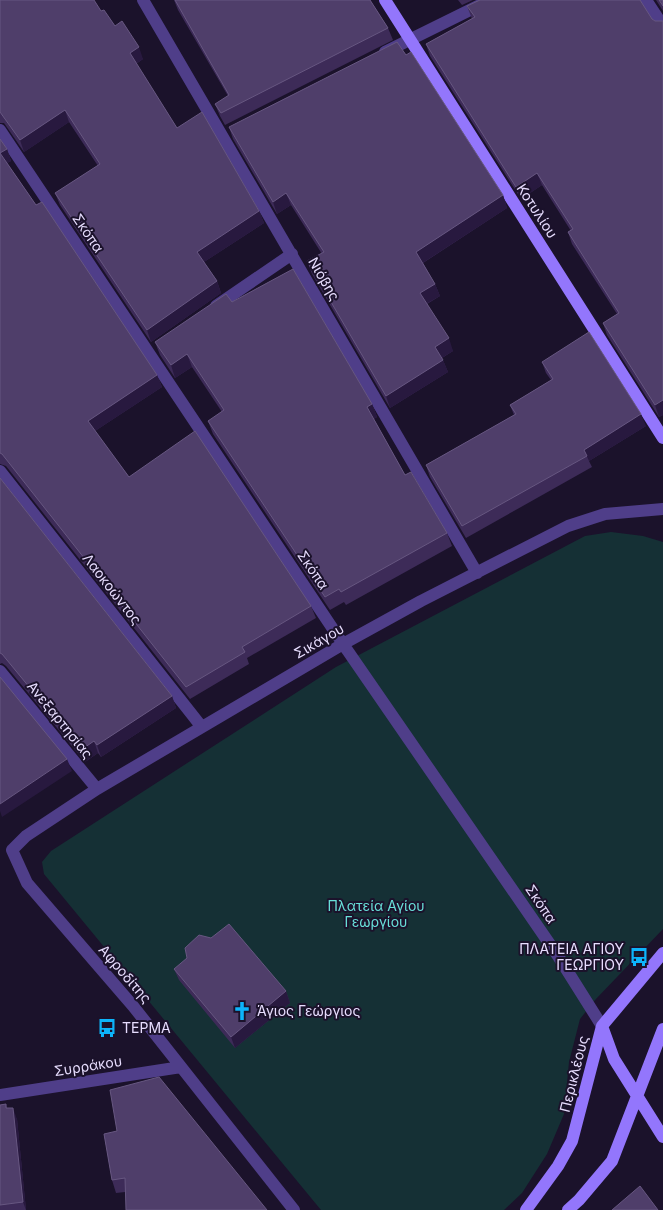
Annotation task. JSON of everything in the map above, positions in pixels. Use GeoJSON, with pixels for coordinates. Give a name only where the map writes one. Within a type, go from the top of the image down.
{"type":"FeatureCollection","features":[{"type":"Feature","properties":{"kind":"street","name":"Νιόβης"},"geometry":{"type":"LineString","coordinates":[[143,0],[228,133],[292,254],[477,574]]}},
{"type":"Feature","properties":{"kind":"street","name":"Κοτυλίου"},"geometry":{"type":"LineString","coordinates":[[385,0],[663,438]]}},
{"type":"Feature","properties":{"kind":"street"},"geometry":{"type":"LineString","coordinates":[[374,58],[490,0]]}},
{"type":"Feature","properties":{"kind":"street"},"geometry":{"type":"LineString","coordinates":[[646,0],[663,26]]}},
{"type":"Feature","properties":{"kind":"street","name":"Σκόπα"},"geometry":{"type":"LineString","coordinates":[[0,130],[154,349],[344,644],[536,923],[602,1026]]}},
{"type":"Feature","properties":{"kind":"street"},"geometry":{"type":"LineString","coordinates":[[205,314],[292,254]]}},
{"type":"Feature","properties":{"kind":"street","name":"Λαοκοώντος"},"geometry":{"type":"LineString","coordinates":[[0,471],[201,726]]}},
{"type":"Feature","properties":{"kind":"street","name":"Σικάγου"},"geometry":{"type":"LineString","coordinates":[[6,850],[97,789],[201,726],[344,644],[568,526],[605,514],[663,509]]}},
{"type":"Feature","properties":{"kind":"street","name":"Ανεξαρτησίας"},"geometry":{"type":"LineString","coordinates":[[0,671],[97,789]]}},
{"type":"Feature","properties":{"kind":"street","name":"Αφροδίτης"},"geometry":{"type":"LineString","coordinates":[[6,850],[27,883],[133,1006],[294,1210]]}},
{"type":"Feature","properties":{"kind":"street","name":"Περικλέους"},"geometry":{"type":"LineString","coordinates":[[526,1210],[558,1166],[572,1141],[602,1026],[663,953]]}},
{"type":"Feature","properties":{"kind":"street"},"geometry":{"type":"LineString","coordinates":[[602,1026],[614,1059],[663,1137]]}},
{"type":"Feature","properties":{"kind":"street"},"geometry":{"type":"LineString","coordinates":[[568,1210],[579,1200],[612,1161],[663,1029]]}},
{"type":"Feature","properties":{"kind":"street","name":"Συρράκου"},"geometry":{"type":"LineString","coordinates":[[0,1095],[181,1067]]}},
{"type":"Feature","properties":{"kind":"green space","name":"Πλατεία Αγίου Γεωργίου"},"geometry":{"type":"Polygon","coordinates":[[[611,532],[643,536],[663,542],[663,929],[595,1000],[580,1019],[569,1062],[564,1114],[547,1154],[522,1193],[504,1210],[321,1210],[44,874],[42,862],[51,851],[336,667],[585,536],[611,532]]]}},
{"type":"Feature","properties":{"kind":"building"},"geometry":{"type":"Polygon","coordinates":[[[0,0],[94,0],[115,26],[122,21],[139,47],[130,53],[177,128],[202,112],[259,211],[197,252],[217,281],[147,330],[55,193],[100,164],[65,110],[20,140],[0,112],[0,0]]]}},
{"type":"Feature","properties":{"kind":"building"},"geometry":{"type":"Polygon","coordinates":[[[175,0],[370,0],[388,28],[221,113],[215,104],[229,95],[175,0]]]}},
{"type":"Feature","properties":{"kind":"building"},"geometry":{"type":"Polygon","coordinates":[[[480,0],[640,0],[652,19],[663,21],[663,400],[655,405],[603,323],[619,313],[568,232],[573,229],[537,173],[516,187],[426,44],[475,17],[467,6],[480,0]]]}},
{"type":"Feature","properties":{"kind":"building"},"geometry":{"type":"Polygon","coordinates":[[[397,42],[406,55],[411,52],[503,195],[416,252],[435,284],[420,293],[449,338],[435,347],[443,360],[386,396],[307,261],[324,252],[286,193],[273,202],[229,127],[397,42]]]}},
{"type":"Feature","properties":{"kind":"building"},"geometry":{"type":"Polygon","coordinates":[[[0,139],[7,149],[0,153],[0,139]]]}},
{"type":"Feature","properties":{"kind":"building"},"geometry":{"type":"Polygon","coordinates":[[[0,153],[36,205],[42,202],[157,375],[88,421],[129,477],[195,431],[311,606],[242,647],[245,652],[186,687],[0,453],[0,153]]]}},
{"type":"Feature","properties":{"kind":"building"},"geometry":{"type":"Polygon","coordinates":[[[293,269],[372,404],[367,407],[405,475],[411,472],[447,533],[341,592],[339,589],[325,597],[208,421],[224,410],[187,354],[171,365],[155,342],[226,294],[232,302],[293,269]]]}},
{"type":"Feature","properties":{"kind":"building"},"geometry":{"type":"Polygon","coordinates":[[[589,332],[641,414],[584,450],[587,456],[462,526],[426,465],[516,414],[510,405],[553,379],[542,362],[589,332]]]}},
{"type":"Feature","properties":{"kind":"building"},"geometry":{"type":"Polygon","coordinates":[[[0,478],[172,696],[97,745],[94,741],[81,750],[0,653],[0,478]]]}},
{"type":"Feature","properties":{"kind":"building"},"geometry":{"type":"Polygon","coordinates":[[[0,677],[67,759],[0,804],[0,677]]]}},
{"type":"Feature","properties":{"kind":"building","name":"Άγιος Γεώργιος"},"geometry":{"type":"Polygon","coordinates":[[[229,924],[286,991],[231,1037],[174,969],[187,958],[185,948],[199,935],[211,938],[229,924]]]}},
{"type":"Feature","properties":{"kind":"building"},"geometry":{"type":"Polygon","coordinates":[[[159,1077],[267,1210],[126,1210],[125,1178],[112,1180],[104,1134],[117,1131],[110,1090],[159,1077]]]}},
{"type":"Feature","properties":{"kind":"building"},"geometry":{"type":"Polygon","coordinates":[[[6,1104],[6,1108],[13,1108],[23,1202],[0,1205],[0,1105],[6,1104]]]}},
{"type":"Feature","properties":{"kind":"building"},"geometry":{"type":"Polygon","coordinates":[[[640,1186],[658,1210],[612,1210],[640,1186]]]}},
{"type":"Feature","properties":{"kind":"place","name":"ΠΛΑΤΕΙΑ ΑΓΙΟΥ ΓΕΩΡΓΙΟΥ"},"geometry":{"type":"Point","coordinates":[639,957]}},
{"type":"Feature","properties":{"kind":"place","name":"Άγιος Γεώργιος"},"geometry":{"type":"Point","coordinates":[242,1011]}},
{"type":"Feature","properties":{"kind":"place","name":"ΤΕΡΜΑ"},"geometry":{"type":"Point","coordinates":[107,1028]}}]}
